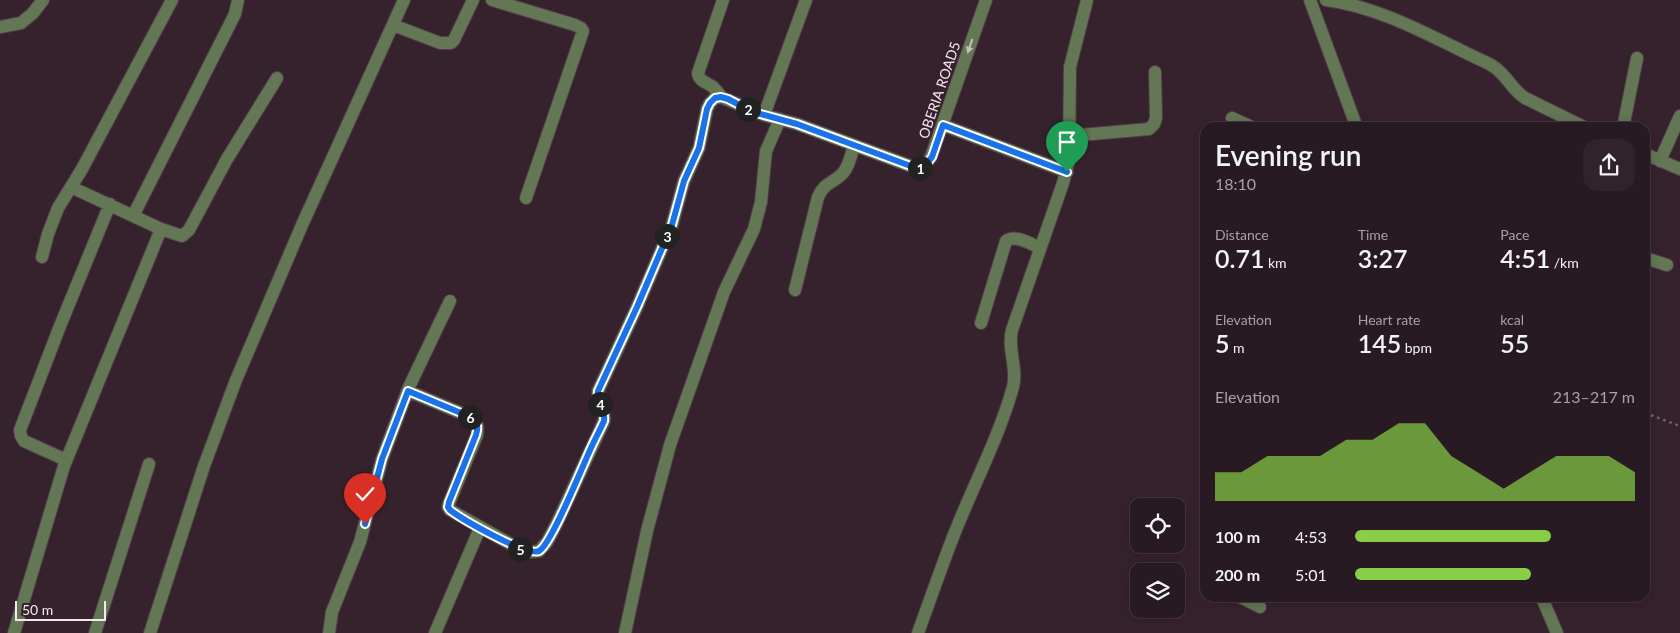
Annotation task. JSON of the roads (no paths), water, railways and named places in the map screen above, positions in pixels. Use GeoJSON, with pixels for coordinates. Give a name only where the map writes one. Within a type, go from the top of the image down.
{"type":"FeatureCollection","features":[{"type":"Feature","properties":{"kind":"street"},"geometry":{"type":"LineString","coordinates":[[0,27],[21,24],[43,0]]}},
{"type":"Feature","properties":{"kind":"street"},"geometry":{"type":"LineString","coordinates":[[42,257],[53,221],[172,0]]}},
{"type":"Feature","properties":{"kind":"street"},"geometry":{"type":"LineString","coordinates":[[133,216],[235,14],[238,0]]}},
{"type":"Feature","properties":{"kind":"street"},"geometry":{"type":"LineString","coordinates":[[150,633],[204,466],[236,380],[306,216],[404,0]]}},
{"type":"Feature","properties":{"kind":"street"},"geometry":{"type":"LineString","coordinates":[[392,25],[440,43],[451,43],[473,0]]}},
{"type":"Feature","properties":{"kind":"street"},"geometry":{"type":"LineString","coordinates":[[492,0],[575,25],[583,31],[526,198]]}},
{"type":"Feature","properties":{"kind":"street"},"geometry":{"type":"LineString","coordinates":[[721,97],[714,87],[701,81],[698,73],[723,0]]}},
{"type":"Feature","properties":{"kind":"street"},"geometry":{"type":"LineString","coordinates":[[764,115],[806,0]]}},
{"type":"Feature","properties":{"kind":"street","name":"OBERIA ROAD5"},"geometry":{"type":"LineString","coordinates":[[854,145],[916,168],[923,168],[932,157],[986,0]]}},
{"type":"Feature","properties":{"kind":"street"},"geometry":{"type":"LineString","coordinates":[[918,633],[955,533],[978,481],[1015,377],[1010,339],[1067,172],[1069,160],[1070,67],[1087,0]]}},
{"type":"Feature","properties":{"kind":"street"},"geometry":{"type":"LineString","coordinates":[[1310,0],[1355,122]]}},
{"type":"Feature","properties":{"kind":"street"},"geometry":{"type":"LineString","coordinates":[[1326,0],[1349,4],[1388,17],[1481,60],[1500,72],[1517,93],[1574,122]]}},
{"type":"Feature","properties":{"kind":"street"},"geometry":{"type":"LineString","coordinates":[[1624,122],[1637,58]]}},
{"type":"Feature","properties":{"kind":"street"},"geometry":{"type":"LineString","coordinates":[[1069,136],[1149,129],[1154,124],[1156,118],[1154,72]]}},
{"type":"Feature","properties":{"kind":"street"},"geometry":{"type":"LineString","coordinates":[[71,187],[161,229],[182,236],[189,230],[227,159],[277,78]]}},
{"type":"Feature","properties":{"kind":"street"},"geometry":{"type":"LineString","coordinates":[[408,391],[473,418],[477,422],[476,435],[448,507],[454,513],[514,546],[528,552],[539,551],[547,542],[604,421],[605,416],[598,391],[672,225],[684,181],[699,148],[707,109],[715,98],[721,97],[764,115],[812,129],[854,145],[845,171],[825,185],[818,197],[795,290]]}},
{"type":"Feature","properties":{"kind":"street"},"geometry":{"type":"LineString","coordinates":[[1660,161],[1680,116]]}},
{"type":"Feature","properties":{"kind":"street"},"geometry":{"type":"LineString","coordinates":[[1232,118],[1241,122]]}},
{"type":"Feature","properties":{"kind":"street"},"geometry":{"type":"LineString","coordinates":[[625,633],[651,514],[670,446],[724,292],[754,229],[761,202],[766,151],[780,119]]}},
{"type":"Feature","properties":{"kind":"street"},"geometry":{"type":"LineString","coordinates":[[943,125],[1067,172]]}},
{"type":"Feature","properties":{"kind":"street"},"geometry":{"type":"LineString","coordinates":[[1650,156],[1680,169]]}},
{"type":"Feature","properties":{"kind":"street"},"geometry":{"type":"LineString","coordinates":[[66,460],[24,441],[20,430],[56,335],[110,204]]}},
{"type":"Feature","properties":{"kind":"street"},"geometry":{"type":"LineString","coordinates":[[14,633],[66,460],[161,229]]}},
{"type":"Feature","properties":{"kind":"street"},"geometry":{"type":"LineString","coordinates":[[980,323],[1006,240],[1015,238],[1040,248]]}},
{"type":"Feature","properties":{"kind":"street"},"geometry":{"type":"LineString","coordinates":[[1650,260],[1667,265]]}},
{"type":"Feature","properties":{"kind":"street"},"geometry":{"type":"LineString","coordinates":[[329,633],[332,612],[360,542],[382,459],[408,391],[450,301]]}},
{"type":"Feature","properties":{"kind":"street"},"geometry":{"type":"LineString","coordinates":[[95,633],[149,464]]}},
{"type":"Feature","properties":{"kind":"street"},"geometry":{"type":"LineString","coordinates":[[435,633],[480,528]]}},
{"type":"Feature","properties":{"kind":"street"},"geometry":{"type":"LineString","coordinates":[[1249,602],[1260,608]]}},
{"type":"Feature","properties":{"kind":"street"},"geometry":{"type":"LineString","coordinates":[[1544,602],[1557,633]]}}]}
